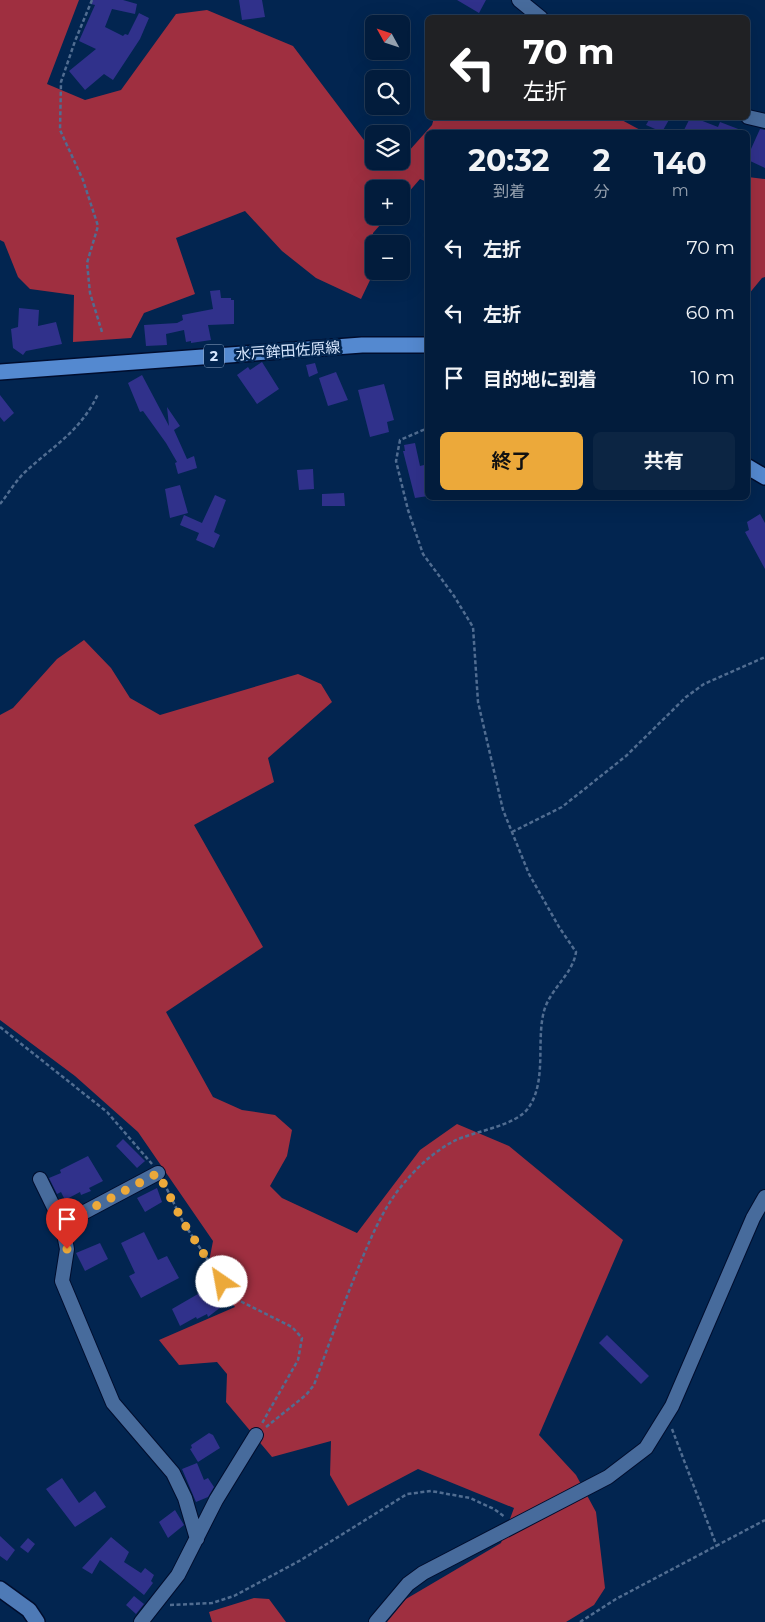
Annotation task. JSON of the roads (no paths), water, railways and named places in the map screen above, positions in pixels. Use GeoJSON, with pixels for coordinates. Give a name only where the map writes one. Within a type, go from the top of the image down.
{"type":"FeatureCollection","features":[{"type":"Feature","properties":{"kind":"main road","name":"水戸鉾田佐原線"},"geometry":{"type":"LineString","coordinates":[[0,372],[362,345],[425,345]]}},
{"type":"Feature","properties":{"kind":"main road"},"geometry":{"type":"LineString","coordinates":[[750,468],[765,477]]}},
{"type":"Feature","properties":{"kind":"main road"},"geometry":{"type":"LineString","coordinates":[[0,1589],[29,1610],[38,1622]]}},
{"type":"Feature","properties":{"kind":"street"},"geometry":{"type":"LineString","coordinates":[[519,0],[537,15]]}},
{"type":"Feature","properties":{"kind":"street"},"geometry":{"type":"LineString","coordinates":[[750,117],[765,121]]}},
{"type":"Feature","properties":{"kind":"street"},"geometry":{"type":"LineString","coordinates":[[62,1224],[158,1173]]}},
{"type":"Feature","properties":{"kind":"street"},"geometry":{"type":"LineString","coordinates":[[40,1179],[62,1224],[67,1249],[62,1281],[112,1404],[173,1473],[185,1498],[197,1539]]}},
{"type":"Feature","properties":{"kind":"street"},"geometry":{"type":"LineString","coordinates":[[376,1622],[408,1584],[608,1477],[646,1448],[667,1416],[749,1227],[765,1197]]}},
{"type":"Feature","properties":{"kind":"street"},"geometry":{"type":"LineString","coordinates":[[141,1622],[178,1575],[216,1500],[256,1435]]}}]}
